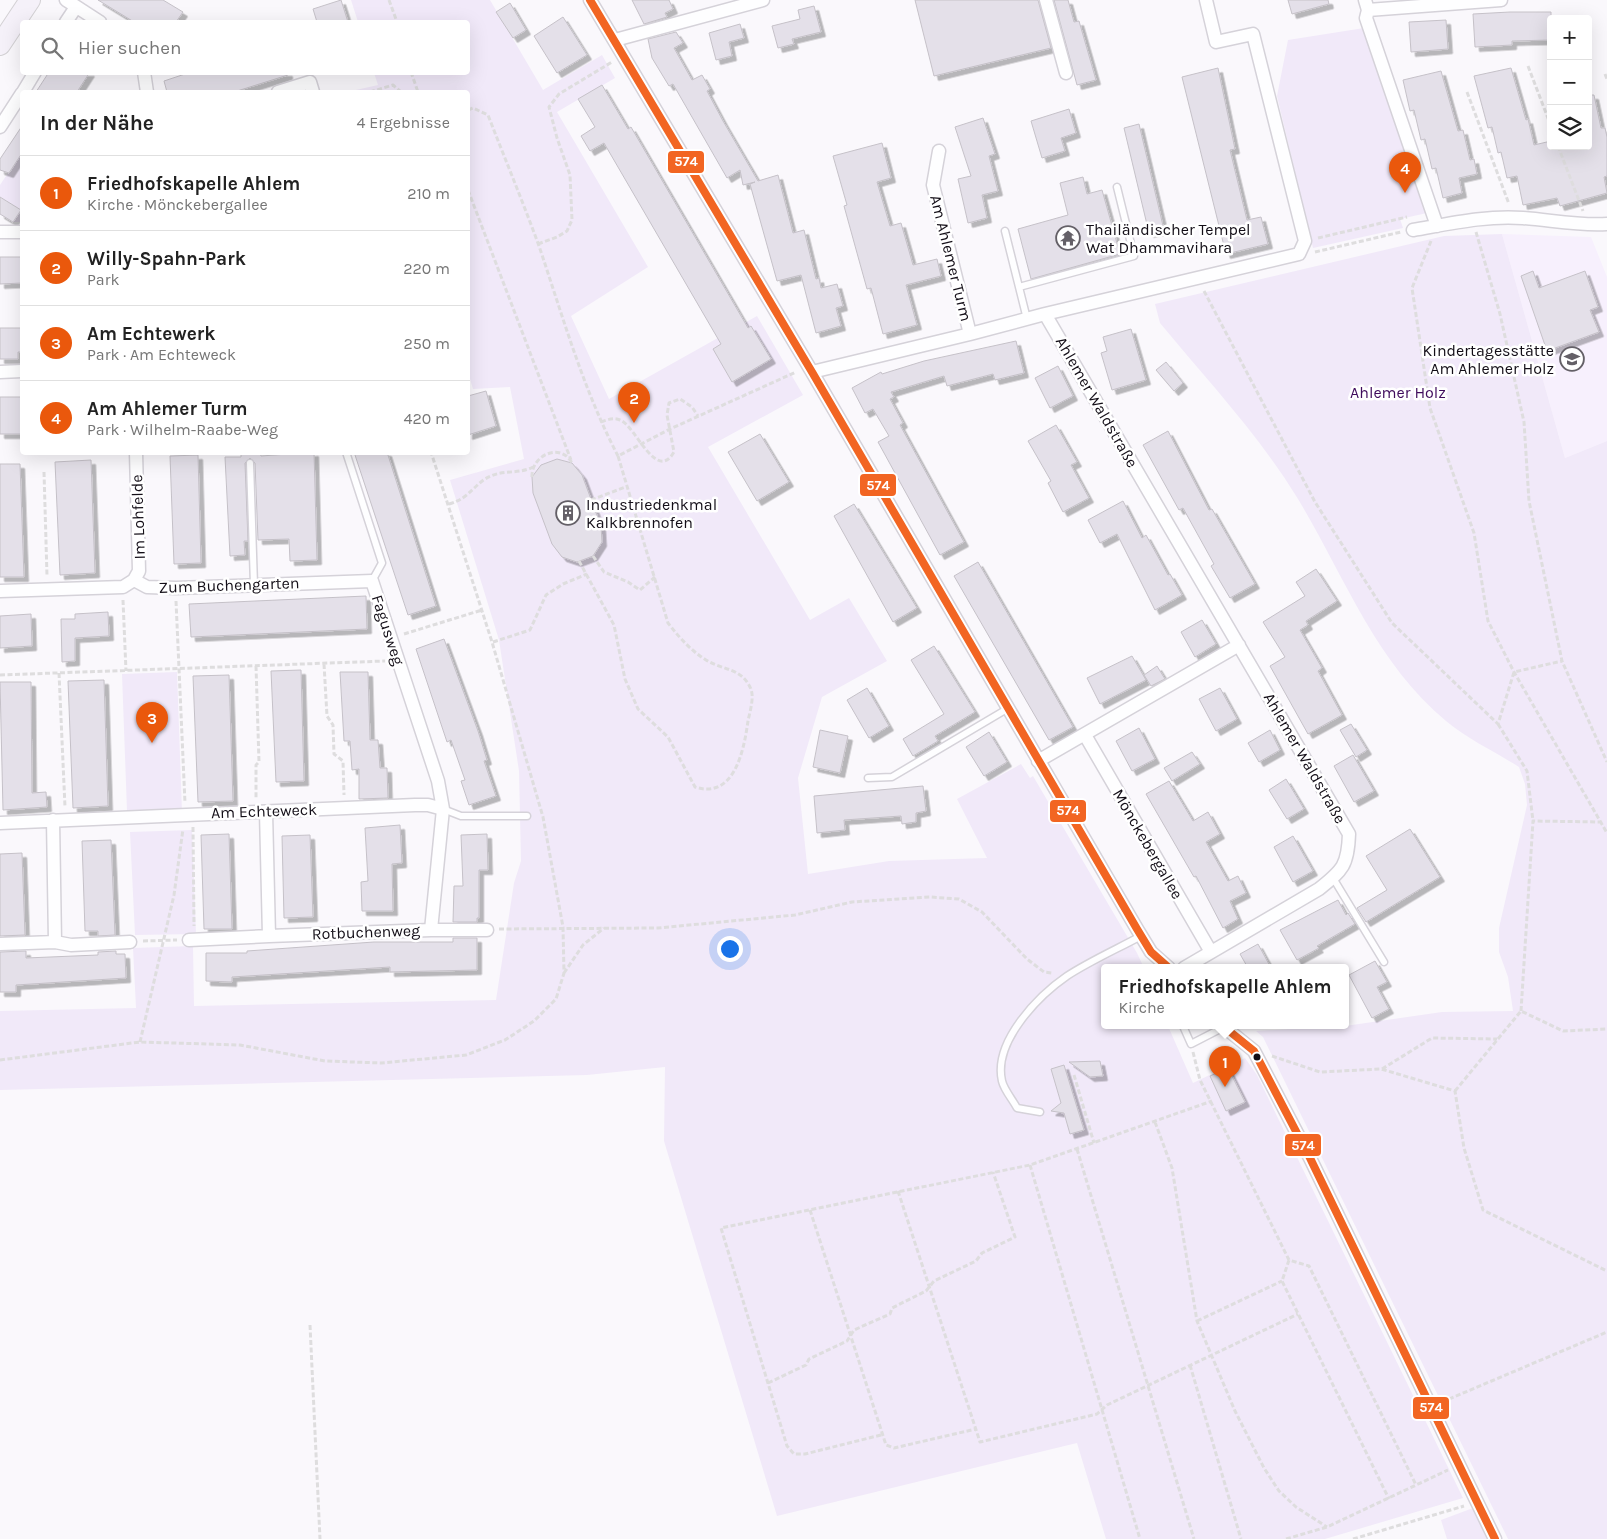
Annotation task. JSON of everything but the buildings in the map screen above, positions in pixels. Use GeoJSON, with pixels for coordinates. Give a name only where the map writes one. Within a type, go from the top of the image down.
{"type":"FeatureCollection","features":[{"type":"Feature","properties":{"kind":"main road"},"geometry":{"type":"LineString","coordinates":[[0,45],[30,0]]}},
{"type":"Feature","properties":{"kind":"street"},"geometry":{"type":"LineString","coordinates":[[590,0],[810,369],[1141,936],[1151,952],[1164,964]]}},
{"type":"Feature","properties":{"kind":"street"},"geometry":{"type":"LineString","coordinates":[[615,40],[763,0]]}},
{"type":"Feature","properties":{"kind":"street"},"geometry":{"type":"LineString","coordinates":[[1046,0],[1066,72]]}},
{"type":"Feature","properties":{"kind":"street"},"geometry":{"type":"LineString","coordinates":[[1206,0],[1216,42],[1253,34],[1305,241],[1300,254]]}},
{"type":"Feature","properties":{"kind":"street"},"geometry":{"type":"LineString","coordinates":[[1437,226],[1366,18],[1366,5],[1501,0]]}},
{"type":"Feature","properties":{"kind":"street"},"geometry":{"type":"LineString","coordinates":[[67,20],[71,3],[97,20]]}},
{"type":"Feature","properties":{"kind":"street"},"geometry":{"type":"LineString","coordinates":[[25,90],[33,75]]}},
{"type":"Feature","properties":{"kind":"street"},"geometry":{"type":"LineString","coordinates":[[144,75],[147,90]]}},
{"type":"Feature","properties":{"kind":"street"},"geometry":{"type":"LineString","coordinates":[[292,90],[312,87]]}},
{"type":"Feature","properties":{"kind":"street"},"geometry":{"type":"LineString","coordinates":[[0,127],[20,97]]}},
{"type":"Feature","properties":{"kind":"street","name":"Am Ahlemer Turm"},"geometry":{"type":"LineString","coordinates":[[939,152],[933,185],[970,334]]}},
{"type":"Feature","properties":{"kind":"street"},"geometry":{"type":"LineString","coordinates":[[1413,230],[1473,221],[1515,218],[1589,225],[1607,224]]}},
{"type":"Feature","properties":{"kind":"street"},"geometry":{"type":"LineString","coordinates":[[0,232],[20,232]]}},
{"type":"Feature","properties":{"kind":"street","name":"Am Ahlemer Turm"},"geometry":{"type":"LineString","coordinates":[[810,369],[970,334],[1046,314],[1300,254]]}},
{"type":"Feature","properties":{"kind":"street","name":"Ahlemer Waldstraße"},"geometry":{"type":"LineString","coordinates":[[1046,314],[1349,834],[1348,858],[1333,878],[1319,890],[1191,964]]}},
{"type":"Feature","properties":{"kind":"street"},"geometry":{"type":"LineString","coordinates":[[0,372],[20,371]]}},
{"type":"Feature","properties":{"kind":"street","name":"Im Lohfelde"},"geometry":{"type":"LineString","coordinates":[[134,580],[139,571],[136,455]]}},
{"type":"Feature","properties":{"kind":"street"},"geometry":{"type":"LineString","coordinates":[[0,591],[122,587],[134,580]]}},
{"type":"Feature","properties":{"kind":"street","name":"Zum Buchengarten"},"geometry":{"type":"LineString","coordinates":[[134,580],[147,587],[176,588],[372,581]]}},
{"type":"Feature","properties":{"kind":"street","name":"Fagusweg"},"geometry":{"type":"LineString","coordinates":[[372,581],[438,782],[443,809]]}},
{"type":"Feature","properties":{"kind":"street"},"geometry":{"type":"LineString","coordinates":[[1038,761],[1239,645]]}},
{"type":"Feature","properties":{"kind":"street","name":"Mönckebergallee"},"geometry":{"type":"LineString","coordinates":[[1085,735],[1211,952]]}},
{"type":"Feature","properties":{"kind":"street","name":"Am Echteweck"},"geometry":{"type":"LineString","coordinates":[[0,823],[428,805],[443,809]]}},
{"type":"Feature","properties":{"kind":"street","name":"Rotbuchenweg"},"geometry":{"type":"LineString","coordinates":[[192,940],[431,930],[443,809]]}},
{"type":"Feature","properties":{"kind":"street"},"geometry":{"type":"LineString","coordinates":[[261,812],[269,936]]}},
{"type":"Feature","properties":{"kind":"street"},"geometry":{"type":"LineString","coordinates":[[53,820],[54,942]]}},
{"type":"Feature","properties":{"kind":"street"},"geometry":{"type":"LineString","coordinates":[[431,930],[487,930]]}},
{"type":"Feature","properties":{"kind":"street"},"geometry":{"type":"LineString","coordinates":[[0,944],[54,942],[72,945],[130,942]]}},
{"type":"Feature","properties":{"kind":"street"},"geometry":{"type":"LineString","coordinates":[[1227,1029],[1254,1051],[1310,1158],[1495,1539]]}},
{"type":"Feature","properties":{"kind":"lane"},"geometry":{"type":"LineString","coordinates":[[1019,287],[1134,256],[1117,187]]}},
{"type":"Feature","properties":{"kind":"lane"},"geometry":{"type":"LineString","coordinates":[[1005,231],[1027,319]]}},
{"type":"Feature","properties":{"kind":"lane","name":"Fagusweg"},"geometry":{"type":"LineString","coordinates":[[347,455],[382,563],[372,581]]}},
{"type":"Feature","properties":{"kind":"lane"},"geometry":{"type":"LineString","coordinates":[[250,463],[254,585]]}},
{"type":"Feature","properties":{"kind":"lane"},"geometry":{"type":"LineString","coordinates":[[868,778],[892,777],[1007,709]]}},
{"type":"Feature","properties":{"kind":"lane","name":"Am Echteweck"},"geometry":{"type":"LineString","coordinates":[[443,809],[461,816],[526,816]]}},
{"type":"Feature","properties":{"kind":"lane"},"geometry":{"type":"LineString","coordinates":[[1333,878],[1384,962]]}},
{"type":"Feature","properties":{"kind":"lane"},"geometry":{"type":"LineString","coordinates":[[1040,1112],[1017,1108],[1002,1082],[1001,1060],[1016,1025],[1047,993],[1068,976],[1141,936]]}},
{"type":"Feature","properties":{"kind":"lane"},"geometry":{"type":"LineString","coordinates":[[1151,952],[1156,964]]}},
{"type":"Feature","properties":{"kind":"lane"},"geometry":{"type":"LineString","coordinates":[[1184,1029],[1191,1044],[1218,1029]]}},
{"type":"Feature","properties":{"kind":"path"},"geometry":{"type":"LineString","coordinates":[[389,0],[396,20]]}},
{"type":"Feature","properties":{"kind":"path"},"geometry":{"type":"LineString","coordinates":[[538,244],[567,231],[572,220],[570,175],[557,138],[549,107],[559,94],[624,56]]}},
{"type":"Feature","properties":{"kind":"path"},"geometry":{"type":"LineString","coordinates":[[1528,66],[1547,116]]}},
{"type":"Feature","properties":{"kind":"path"},"geometry":{"type":"LineString","coordinates":[[1605,74],[1607,79]]}},
{"type":"Feature","properties":{"kind":"path"},"geometry":{"type":"LineString","coordinates":[[412,75],[417,90]]}},
{"type":"Feature","properties":{"kind":"path"},"geometry":{"type":"LineString","coordinates":[[377,90],[393,85],[399,90]]}},
{"type":"Feature","properties":{"kind":"path"},"geometry":{"type":"LineString","coordinates":[[1467,92],[1515,218]]}},
{"type":"Feature","properties":{"kind":"path"},"geometry":{"type":"LineString","coordinates":[[470,109],[473,108],[488,115],[538,244],[580,370],[600,422],[618,456],[668,623],[683,643],[707,661],[739,673],[751,688],[752,698],[743,752],[729,780],[720,788],[703,790],[695,787],[668,736],[638,709],[625,678],[614,625],[579,561]]}},
{"type":"Feature","properties":{"kind":"path"},"geometry":{"type":"LineString","coordinates":[[1560,150],[1589,225]]}},
{"type":"Feature","properties":{"kind":"path"},"geometry":{"type":"LineString","coordinates":[[449,504],[463,500],[490,476],[527,470],[533,467],[540,457],[547,453],[555,452],[572,461],[470,195]]}},
{"type":"Feature","properties":{"kind":"path"},"geometry":{"type":"LineString","coordinates":[[1305,241],[1432,211]]}},
{"type":"Feature","properties":{"kind":"path"},"geometry":{"type":"LineString","coordinates":[[1473,221],[1500,314],[1524,422],[1529,501],[1562,661],[1607,762]]}},
{"type":"Feature","properties":{"kind":"path"},"geometry":{"type":"LineString","coordinates":[[1437,226],[1412,288],[1430,408],[1474,533],[1488,620],[1514,672],[1607,834]]}},
{"type":"Feature","properties":{"kind":"path"},"geometry":{"type":"LineString","coordinates":[[1300,254],[1321,252],[1413,230]]}},
{"type":"Feature","properties":{"kind":"path"},"geometry":{"type":"LineString","coordinates":[[1198,279],[1315,502],[1392,623],[1498,724],[1526,771],[1533,820],[1521,1011],[1455,1091],[1464,1148],[1483,1210],[1607,1270]]}},
{"type":"Feature","properties":{"kind":"path"},"geometry":{"type":"LineString","coordinates":[[618,456],[698,416],[810,369]]}},
{"type":"Feature","properties":{"kind":"path"},"geometry":{"type":"LineString","coordinates":[[600,422],[613,418],[624,422],[656,460],[664,461],[671,459],[674,452],[667,415],[669,404],[673,400],[680,399],[698,416]]}},
{"type":"Feature","properties":{"kind":"path"},"geometry":{"type":"LineString","coordinates":[[431,455],[449,504],[492,642],[543,816],[563,927],[564,973]]}},
{"type":"Feature","properties":{"kind":"path"},"geometry":{"type":"LineString","coordinates":[[532,477],[533,467]]}},
{"type":"Feature","properties":{"kind":"path"},"geometry":{"type":"LineString","coordinates":[[44,472],[48,589]]}},
{"type":"Feature","properties":{"kind":"path"},"geometry":{"type":"LineString","coordinates":[[591,500],[626,487]]}},
{"type":"Feature","properties":{"kind":"path"},"geometry":{"type":"LineString","coordinates":[[593,556],[604,572],[628,582],[640,590],[655,578]]}},
{"type":"Feature","properties":{"kind":"path"},"geometry":{"type":"LineString","coordinates":[[492,642],[530,630],[546,595],[563,584],[587,574]]}},
{"type":"Feature","properties":{"kind":"path"},"geometry":{"type":"LineString","coordinates":[[122,587],[126,671]]}},
{"type":"Feature","properties":{"kind":"path"},"geometry":{"type":"LineString","coordinates":[[130,942],[192,940],[189,814],[179,668],[176,588]]}},
{"type":"Feature","properties":{"kind":"path"},"geometry":{"type":"LineString","coordinates":[[392,638],[482,610]]}},
{"type":"Feature","properties":{"kind":"path"},"geometry":{"type":"LineString","coordinates":[[0,675],[398,661]]}},
{"type":"Feature","properties":{"kind":"path"},"geometry":{"type":"LineString","coordinates":[[1514,672],[1562,661]]}},
{"type":"Feature","properties":{"kind":"path"},"geometry":{"type":"LineString","coordinates":[[324,664],[327,716],[333,725],[334,754],[343,761],[345,808]]}},
{"type":"Feature","properties":{"kind":"path"},"geometry":{"type":"LineString","coordinates":[[256,666],[259,762],[256,766],[261,812]]}},
{"type":"Feature","properties":{"kind":"path"},"geometry":{"type":"LineString","coordinates":[[1498,724],[1514,672]]}},
{"type":"Feature","properties":{"kind":"path"},"geometry":{"type":"LineString","coordinates":[[59,673],[66,820]]}},
{"type":"Feature","properties":{"kind":"path"},"geometry":{"type":"LineString","coordinates":[[140,1042],[165,940],[189,814]]}},
{"type":"Feature","properties":{"kind":"path"},"geometry":{"type":"LineString","coordinates":[[1533,820],[1601,822]]}},
{"type":"Feature","properties":{"kind":"path"},"geometry":{"type":"LineString","coordinates":[[487,930],[563,927],[658,928],[795,914],[852,902],[930,897],[959,899],[982,912],[1027,959],[1044,972],[1068,976]]}},
{"type":"Feature","properties":{"kind":"path"},"geometry":{"type":"LineString","coordinates":[[0,1060],[140,1042],[240,1045],[325,1061],[382,1063],[466,1055],[505,1040],[534,1021],[556,999],[564,973],[583,945],[604,928]]}},
{"type":"Feature","properties":{"kind":"path"},"geometry":{"type":"LineString","coordinates":[[1521,1011],[1563,1030],[1607,1029]]}},
{"type":"Feature","properties":{"kind":"path"},"geometry":{"type":"LineString","coordinates":[[1381,1069],[1432,1038],[1497,1039]]}},
{"type":"Feature","properties":{"kind":"path"},"geometry":{"type":"LineString","coordinates":[[1191,1044],[1200,1080],[1212,1100],[1289,1260],[1282,1280],[1389,1499]]}},
{"type":"Feature","properties":{"kind":"path"},"geometry":{"type":"LineString","coordinates":[[1254,1051],[1320,1072],[1381,1069],[1455,1091]]}},
{"type":"Feature","properties":{"kind":"path"},"geometry":{"type":"LineString","coordinates":[[1074,1075],[1094,1143]]}},
{"type":"Feature","properties":{"kind":"path"},"geometry":{"type":"LineString","coordinates":[[881,1435],[805,1454],[794,1454],[787,1446],[721,1228],[1030,1165],[1155,1122],[1212,1100]]}},
{"type":"Feature","properties":{"kind":"path"},"geometry":{"type":"LineString","coordinates":[[1155,1122],[1172,1168],[1197,1321],[1235,1411],[1264,1468],[1279,1491],[1296,1507],[1327,1527]]}},
{"type":"Feature","properties":{"kind":"path"},"geometry":{"type":"LineString","coordinates":[[1077,1149],[1194,1539]]}},
{"type":"Feature","properties":{"kind":"path"},"geometry":{"type":"LineString","coordinates":[[1030,1165],[1140,1539]]}},
{"type":"Feature","properties":{"kind":"path"},"geometry":{"type":"LineString","coordinates":[[768,1383],[806,1365],[809,1359],[847,1341],[854,1330],[890,1314],[892,1308],[926,1291],[934,1281],[976,1261],[982,1253],[1015,1237],[993,1172]]}},
{"type":"Feature","properties":{"kind":"path"},"geometry":{"type":"LineString","coordinates":[[898,1191],[980,1442],[1097,1414],[1148,1385],[1298,1314]]}},
{"type":"Feature","properties":{"kind":"path"},"geometry":{"type":"LineString","coordinates":[[810,1210],[881,1435],[886,1444],[894,1448],[976,1428]]}},
{"type":"Feature","properties":{"kind":"path"},"geometry":{"type":"LineString","coordinates":[[1289,1260],[1309,1266],[1416,1485]]}},
{"type":"Feature","properties":{"kind":"path"},"geometry":{"type":"LineString","coordinates":[[1197,1321],[1282,1280]]}},
{"type":"Feature","properties":{"kind":"path"},"geometry":{"type":"LineString","coordinates":[[310,1325],[320,1539]]}},
{"type":"Feature","properties":{"kind":"path"},"geometry":{"type":"LineString","coordinates":[[1431,1406],[1607,1332]]}},
{"type":"Feature","properties":{"kind":"path"},"geometry":{"type":"LineString","coordinates":[[1190,1365],[1241,1539]]}},
{"type":"Feature","properties":{"kind":"path"},"geometry":{"type":"LineString","coordinates":[[1286,1539],[1327,1527],[1459,1465]]}},
{"type":"Feature","properties":{"kind":"path"},"geometry":{"type":"LineString","coordinates":[[1353,1539],[1477,1502]]}},
{"type":"Feature","properties":{"kind":"shaded area","name":"Kindertagesstätte Am Ahlemer Holz"},"geometry":{"type":"Polygon","coordinates":[[[1502,234],[1591,237],[1607,277],[1607,441],[1565,458],[1502,234]]]}},
{"type":"Feature","properties":{"kind":"green space"},"geometry":{"type":"Polygon","coordinates":[[[351,0],[490,0],[543,90],[602,55],[615,78],[557,112],[648,267],[571,316],[609,399],[757,316],[803,395],[708,447],[810,620],[849,598],[887,661],[822,697],[798,778],[808,874],[889,861],[987,858],[957,799],[1021,764],[1030,778],[1033,776],[1142,964],[1101,964],[1101,1029],[1169,1029],[1193,1083],[1245,1058],[1257,1075],[1463,1498],[1325,1539],[1106,1539],[1077,1443],[777,1516],[664,1141],[665,1067],[587,1075],[0,1090],[0,1011],[136,1008],[133,948],[193,946],[194,1006],[496,1000],[514,883],[521,861],[519,771],[499,640],[450,480],[524,459],[510,387],[473,389],[470,379],[470,90],[356,90],[378,85],[375,75],[470,75],[470,20],[357,20],[351,0]]]}},
{"type":"Feature","properties":{"kind":"green space"},"geometry":{"type":"Polygon","coordinates":[[[1364,28],[1427,213],[1400,219],[1403,228],[1313,248],[1277,96],[1288,40],[1364,28]]]}},
{"type":"Feature","properties":{"kind":"green space"},"geometry":{"type":"Polygon","coordinates":[[[20,155],[20,209],[0,197],[0,185],[20,155]]]}},
{"type":"Feature","properties":{"kind":"green space"},"geometry":{"type":"Polygon","coordinates":[[[20,212],[20,222],[13,222],[20,212]]]}},
{"type":"Feature","properties":{"kind":"green space","name":"Ahlemer Holz"},"geometry":{"type":"Polygon","coordinates":[[[1502,234],[1565,458],[1607,441],[1607,1539],[1508,1539],[1263,1037],[1256,1031],[1349,1029],[1349,1025],[1442,1012],[1513,1011],[1508,977],[1499,952],[1499,928],[1527,805],[1525,784],[1519,767],[1454,728],[1421,698],[1399,672],[1380,645],[1315,528],[1283,475],[1232,408],[1160,323],[1155,304],[1444,236],[1502,234]]]}},
{"type":"Feature","properties":{"kind":"green space"},"geometry":{"type":"Polygon","coordinates":[[[177,672],[182,812],[127,811],[122,674],[177,672]]]}},
{"type":"Feature","properties":{"kind":"green space"},"geometry":{"type":"Polygon","coordinates":[[[192,830],[196,934],[135,935],[130,832],[192,830]]]}},
{"type":"Feature","properties":{"kind":"green space"},"geometry":{"type":"Polygon","coordinates":[[[1473,1508],[1488,1539],[1447,1539],[1441,1520],[1473,1508]]]}},
{"type":"Feature","properties":{"kind":"transit line","name":"574"},"geometry":{"type":"LineString","coordinates":[[590,0],[812,372],[1137,929],[1151,952],[1164,964]]}},
{"type":"Feature","properties":{"kind":"transit line","name":"574"},"geometry":{"type":"LineString","coordinates":[[1227,1029],[1254,1051],[1310,1158],[1495,1539]]}},
{"type":"Feature","properties":{"kind":"place","name":"Am Ahlemer Turm"},"geometry":{"type":"Point","coordinates":[1405,193]}},
{"type":"Feature","properties":{"kind":"place","name":"Thailändischer Tempel Wat Dhammavihara"},"geometry":{"type":"Point","coordinates":[1068,238]}},
{"type":"Feature","properties":{"kind":"place","name":"Kindertagesstätte Am Ahlemer Holz"},"geometry":{"type":"Point","coordinates":[1572,359]}},
{"type":"Feature","properties":{"kind":"place","name":"Willy-Spahn-Park"},"geometry":{"type":"Point","coordinates":[634,423]}},
{"type":"Feature","properties":{"kind":"place","name":"Industriedenkmal Kalkbrennofen"},"geometry":{"type":"Point","coordinates":[568,513]}},
{"type":"Feature","properties":{"kind":"place","name":"Am Echtewerk"},"geometry":{"type":"Point","coordinates":[152,743]}},
{"type":"Feature","properties":{"kind":"place","name":"Friedhofskapelle Ahlem"},"geometry":{"type":"Point","coordinates":[1225,1087]}}]}
